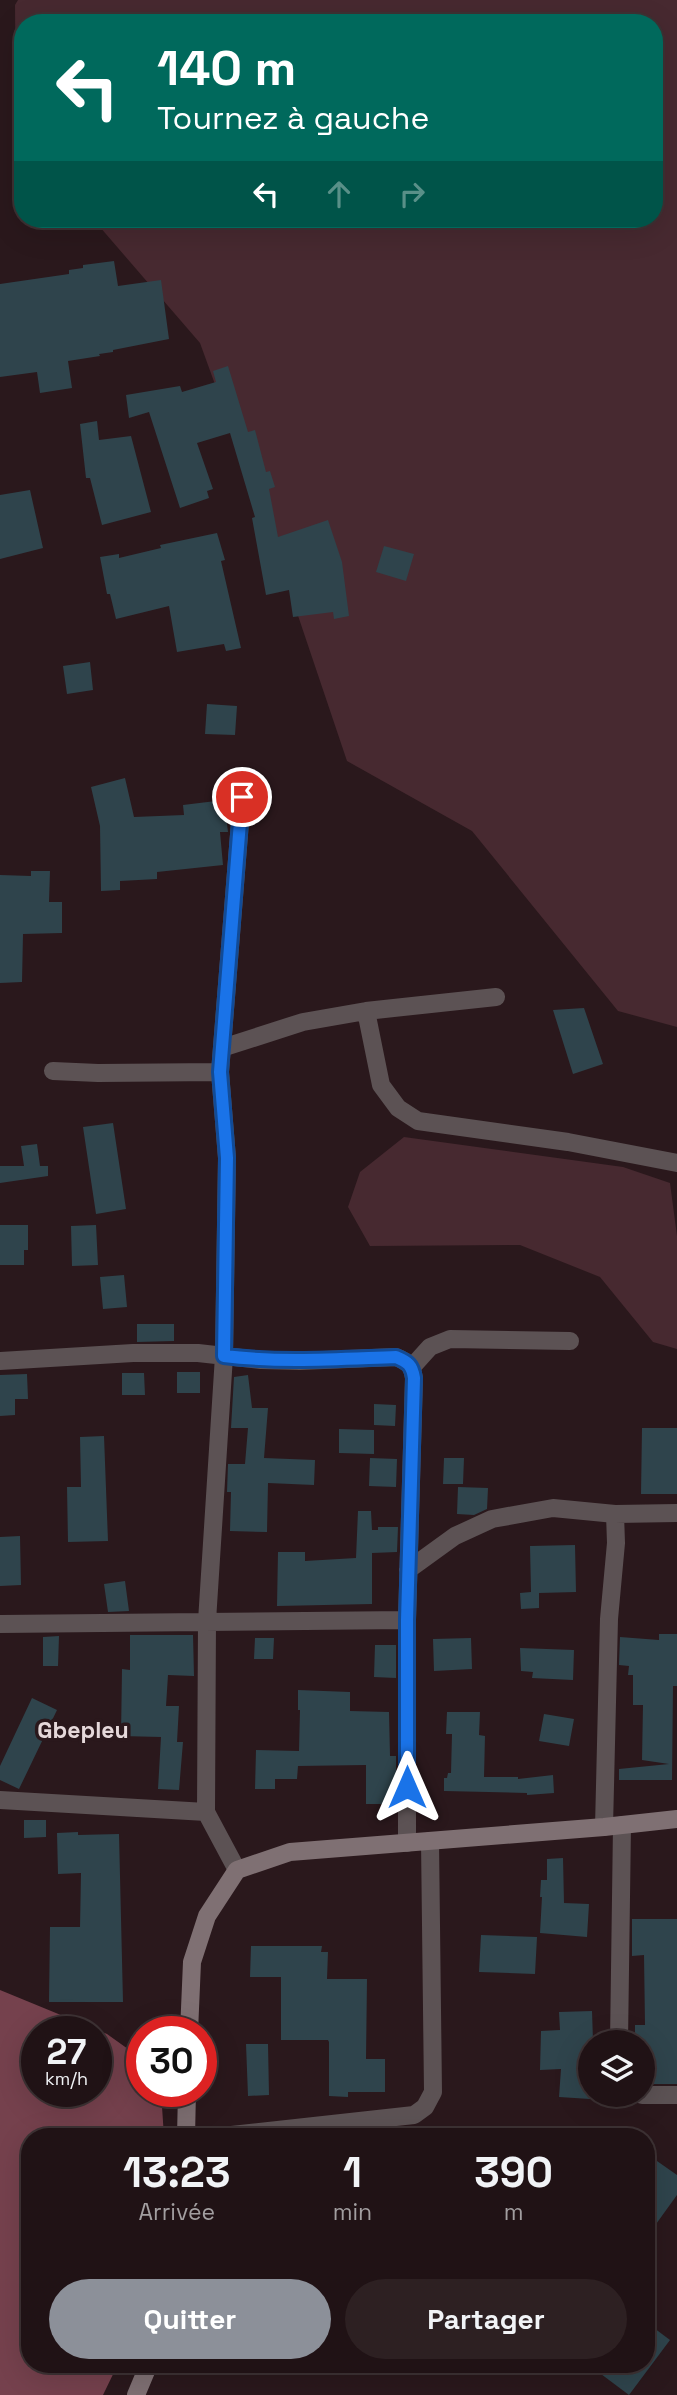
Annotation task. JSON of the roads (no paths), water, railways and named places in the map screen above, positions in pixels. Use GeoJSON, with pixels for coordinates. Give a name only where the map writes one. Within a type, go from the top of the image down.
{"type":"FeatureCollection","features":[{"type":"Feature","properties":{"kind":"main road"},"geometry":{"type":"LineString","coordinates":[[190,2016],[192,1962],[207,1916],[237,1870],[290,1852],[677,1819]]}},
{"type":"Feature","properties":{"kind":"main road"},"geometry":{"type":"LineString","coordinates":[[186,2128],[187,2107]]}},
{"type":"Feature","properties":{"kind":"main road"},"geometry":{"type":"LineString","coordinates":[[136,2395],[145,2373]]}},
{"type":"Feature","properties":{"kind":"street"},"geometry":{"type":"LineString","coordinates":[[237,1870],[206,1812],[207,1621],[224,1356],[227,1158],[220,1072],[242,797]]}},
{"type":"Feature","properties":{"kind":"street"},"geometry":{"type":"LineString","coordinates":[[222,1048],[303,1022],[366,1011],[496,997]]}},
{"type":"Feature","properties":{"kind":"street"},"geometry":{"type":"LineString","coordinates":[[366,1011],[381,1085],[398,1108],[418,1121],[568,1142],[677,1163]]}},
{"type":"Feature","properties":{"kind":"street"},"geometry":{"type":"LineString","coordinates":[[53,1071],[220,1072]]}},
{"type":"Feature","properties":{"kind":"street"},"geometry":{"type":"LineString","coordinates":[[412,1367],[430,1347],[450,1339],[570,1341]]}},
{"type":"Feature","properties":{"kind":"street"},"geometry":{"type":"LineString","coordinates":[[0,1361],[133,1353],[198,1353],[300,1361],[396,1357],[412,1367],[414,1378],[407,1620],[407,1843]]}},
{"type":"Feature","properties":{"kind":"street"},"geometry":{"type":"LineString","coordinates":[[408,1570],[455,1536],[492,1519],[553,1508],[615,1514],[677,1513]]}},
{"type":"Feature","properties":{"kind":"street"},"geometry":{"type":"LineString","coordinates":[[615,1514],[616,1544],[608,1619],[619,2030]]}},
{"type":"Feature","properties":{"kind":"street"},"geometry":{"type":"LineString","coordinates":[[0,1624],[407,1620]]}},
{"type":"Feature","properties":{"kind":"street"},"geometry":{"type":"LineString","coordinates":[[0,1800],[206,1812]]}},
{"type":"Feature","properties":{"kind":"street"},"geometry":{"type":"LineString","coordinates":[[295,2128],[414,2115],[425,2107],[433,2092],[430,1841]]}},
{"type":"Feature","properties":{"kind":"street"},"geometry":{"type":"LineString","coordinates":[[655,2095],[677,2095]]}},
{"type":"Feature","properties":{"kind":"district","name":"Gbepleu"},"geometry":{"type":"Point","coordinates":[83,1730]}}]}
